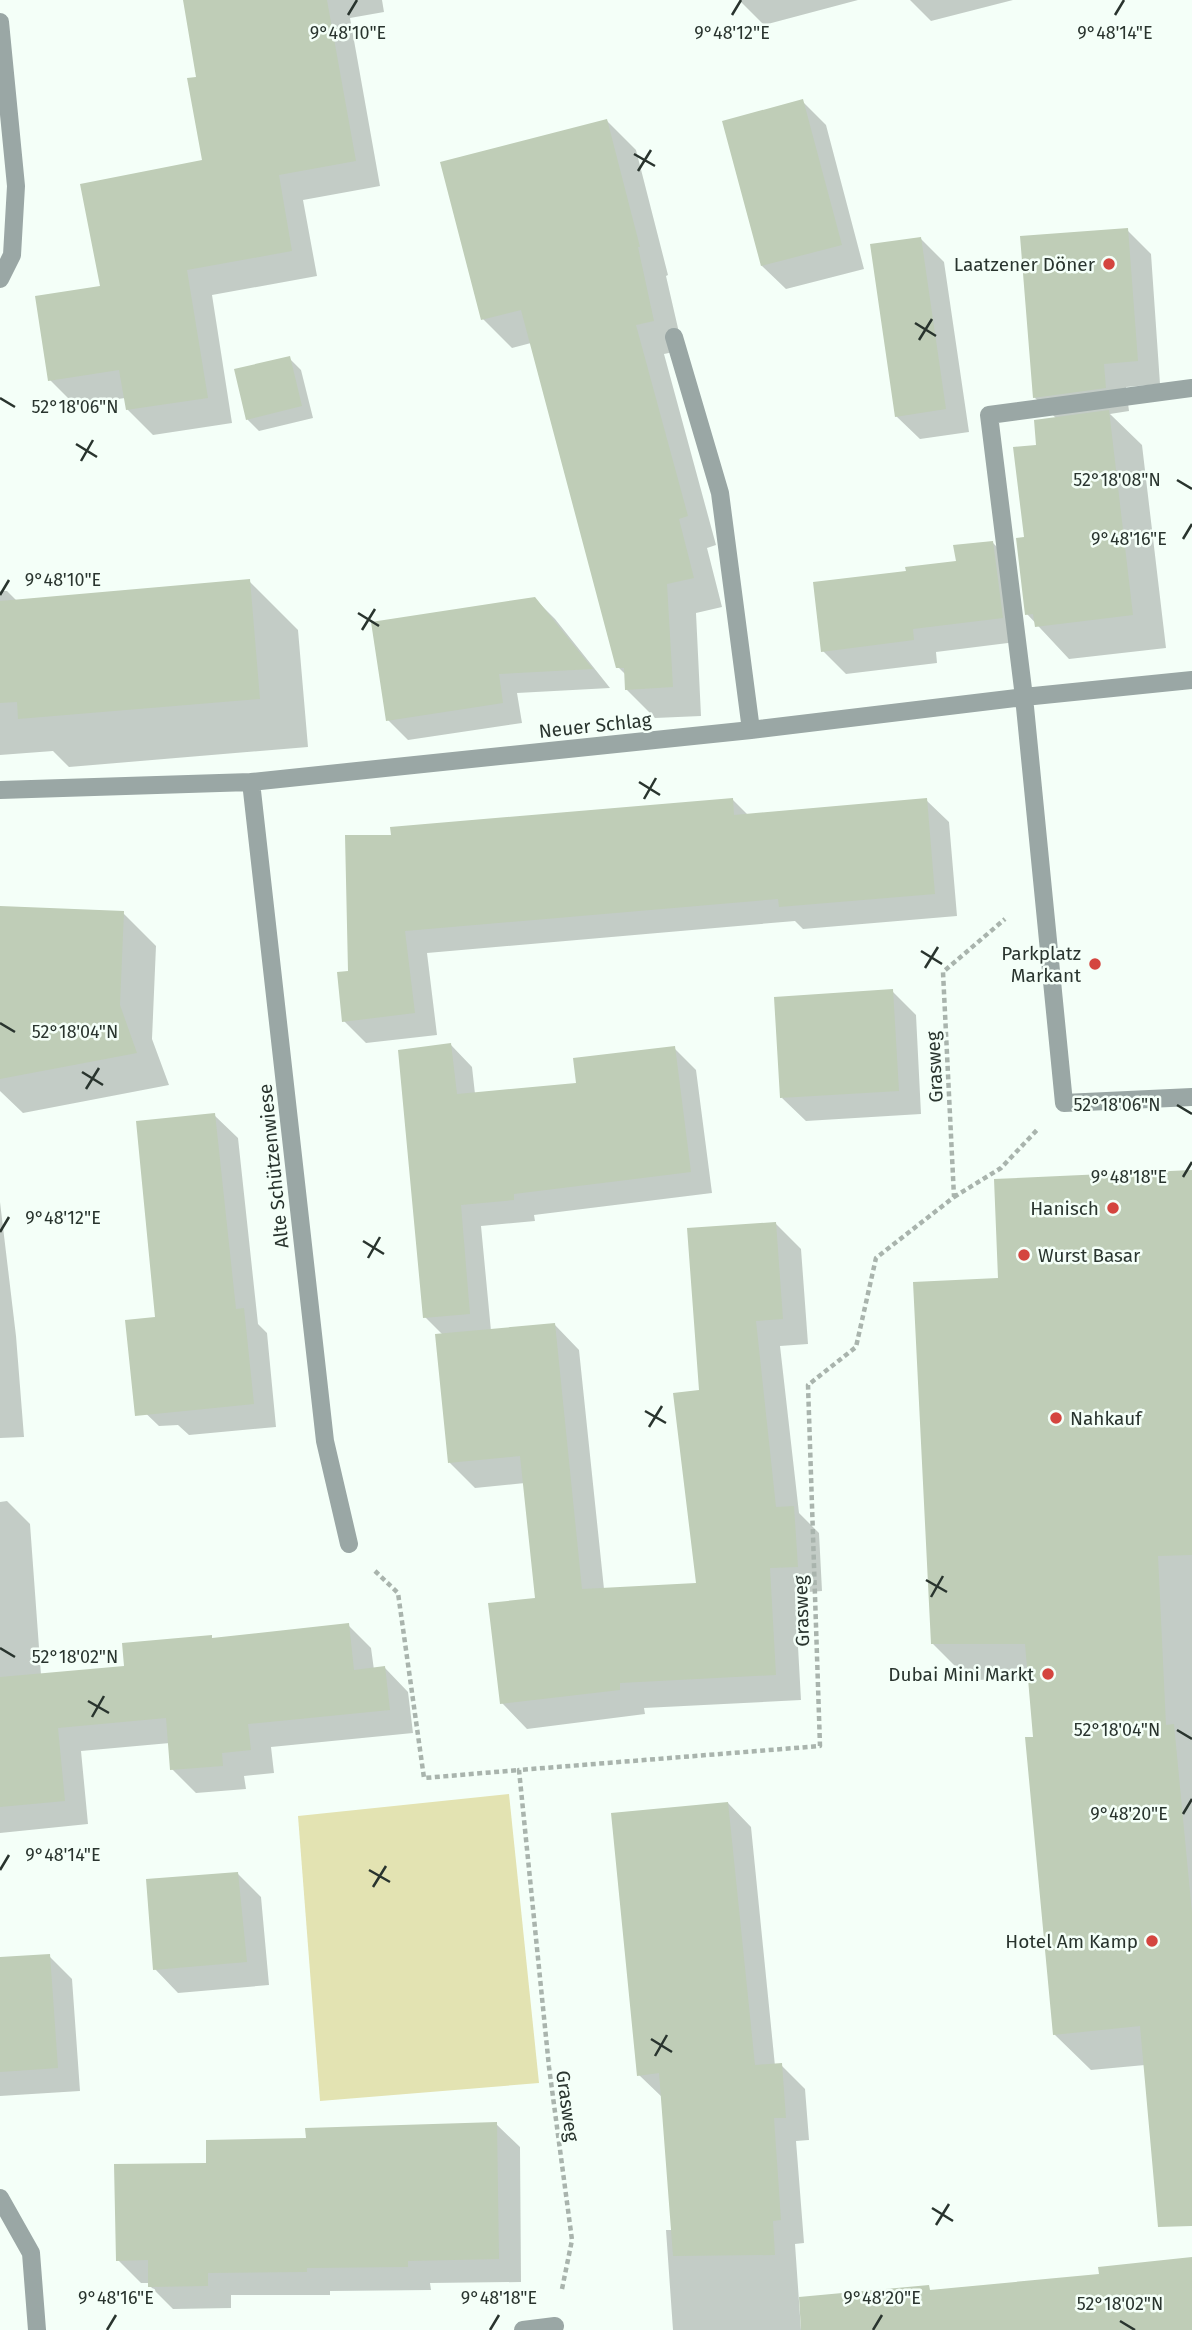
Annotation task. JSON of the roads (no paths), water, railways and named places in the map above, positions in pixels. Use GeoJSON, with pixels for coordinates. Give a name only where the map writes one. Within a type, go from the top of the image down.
{"type":"FeatureCollection","features":[{"type":"Feature","properties":{"kind":"street"},"geometry":{"type":"LineString","coordinates":[[0,22],[16,186],[12,255],[0,279]]}},
{"type":"Feature","properties":{"kind":"street"},"geometry":{"type":"LineString","coordinates":[[674,337],[720,493],[751,730]]}},
{"type":"Feature","properties":{"kind":"street"},"geometry":{"type":"LineString","coordinates":[[1192,388],[989,415],[1024,697],[1064,1103],[1192,1097]]}},
{"type":"Feature","properties":{"kind":"street","name":"Neuer Schlag"},"geometry":{"type":"LineString","coordinates":[[0,790],[251,782],[751,730],[1192,680]]}},
{"type":"Feature","properties":{"kind":"street","name":"Alte Schützenwiese"},"geometry":{"type":"LineString","coordinates":[[251,782],[325,1441],[349,1544]]}},
{"type":"Feature","properties":{"kind":"street"},"geometry":{"type":"LineString","coordinates":[[0,2198],[31,2253],[37,2330]]}},
{"type":"Feature","properties":{"kind":"street"},"geometry":{"type":"LineString","coordinates":[[523,2330],[555,2326]]}},
{"type":"Feature","properties":{"kind":"place","name":"Laatzener Döner"},"geometry":{"type":"Point","coordinates":[1109,264]}},
{"type":"Feature","properties":{"kind":"place","name":"Parkplatz Markant"},"geometry":{"type":"Point","coordinates":[1095,964]}},
{"type":"Feature","properties":{"kind":"place","name":"Hanisch"},"geometry":{"type":"Point","coordinates":[1113,1208]}},
{"type":"Feature","properties":{"kind":"place","name":"Wurst Basar"},"geometry":{"type":"Point","coordinates":[1024,1255]}},
{"type":"Feature","properties":{"kind":"place","name":"Nahkauf"},"geometry":{"type":"Point","coordinates":[1056,1418]}},
{"type":"Feature","properties":{"kind":"place","name":"Dubai Mini Markt"},"geometry":{"type":"Point","coordinates":[1048,1674]}},
{"type":"Feature","properties":{"kind":"place","name":"Hotel Am Kamp"},"geometry":{"type":"Point","coordinates":[1152,1941]}}]}
